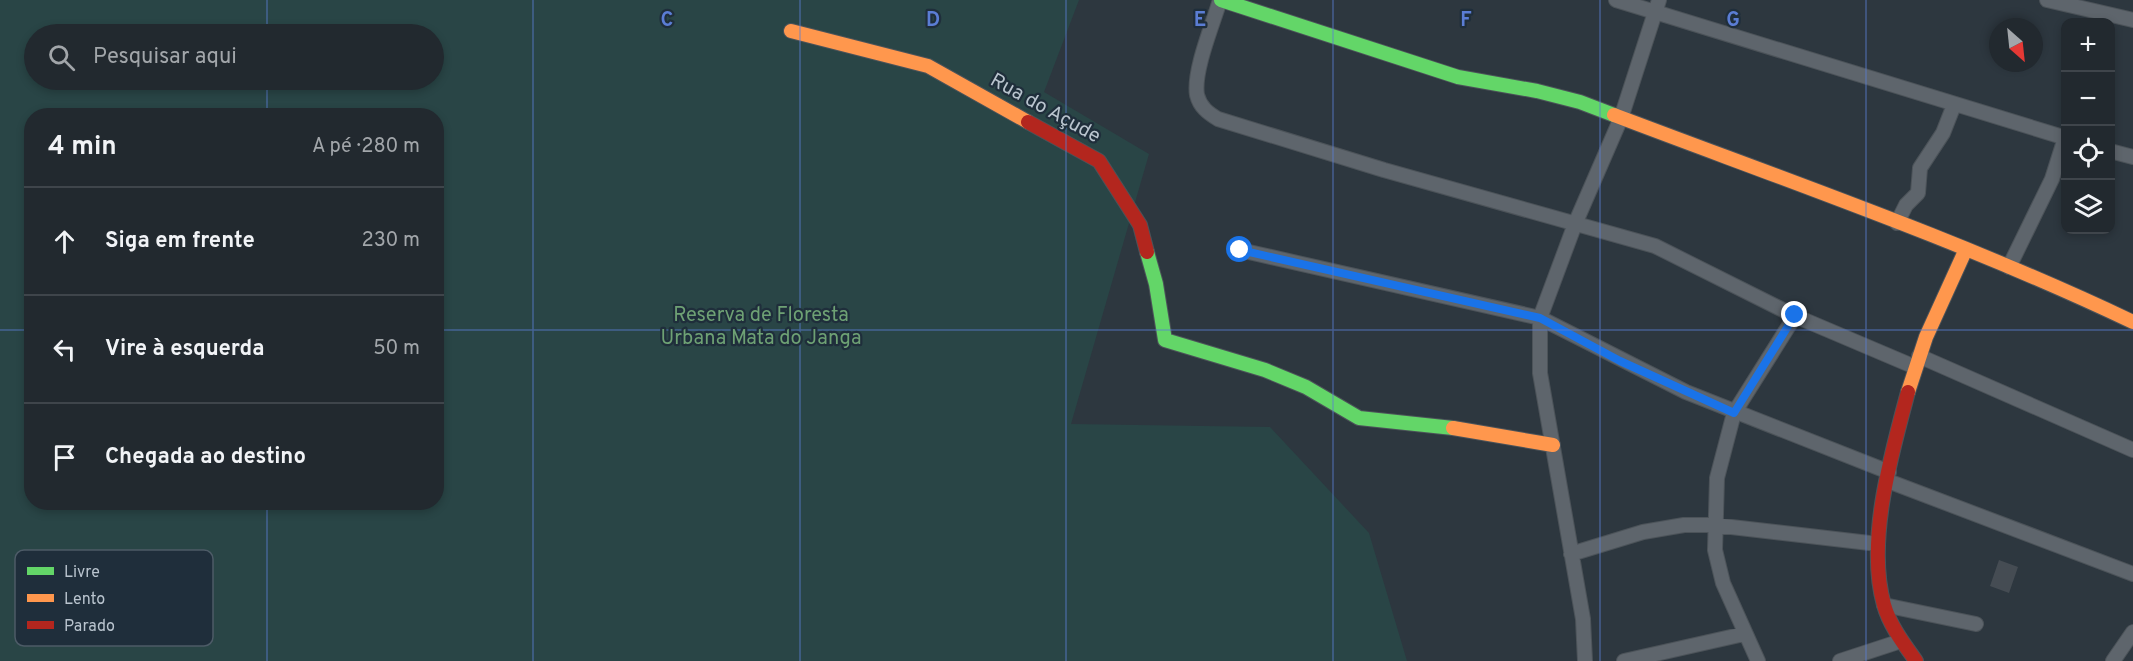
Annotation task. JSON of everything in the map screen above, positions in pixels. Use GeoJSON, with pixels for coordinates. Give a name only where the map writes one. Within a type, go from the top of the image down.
{"type":"FeatureCollection","features":[{"type":"Feature","properties":{"kind":"street"},"geometry":{"type":"LineString","coordinates":[[2133,322],[1966,249],[1580,102],[1537,91],[1458,77],[1220,0],[1198,76],[1197,94],[1206,112],[1218,119],[1384,170],[1655,246],[1795,315],[1917,361],[2133,450]]}},
{"type":"Feature","properties":{"kind":"street"},"geometry":{"type":"LineString","coordinates":[[1616,0],[1657,6],[1954,105],[2061,137]]}},
{"type":"Feature","properties":{"kind":"street"},"geometry":{"type":"LineString","coordinates":[[2047,0],[2133,20]]}},
{"type":"Feature","properties":{"kind":"street"},"geometry":{"type":"LineString","coordinates":[[1585,661],[1583,618],[1540,373],[1540,318],[1575,224],[1621,118],[1657,6]]}},
{"type":"Feature","properties":{"kind":"street","name":"Rua do Açude"},"geometry":{"type":"LineString","coordinates":[[791,31],[928,66],[1099,161],[1140,225],[1156,284],[1165,340],[1265,370],[1306,387],[1359,418],[1434,425],[1552,445]]}},
{"type":"Feature","properties":{"kind":"street"},"geometry":{"type":"LineString","coordinates":[[1897,223],[1906,205],[1918,193],[1923,160],[1940,138],[1954,105]]}},
{"type":"Feature","properties":{"kind":"street"},"geometry":{"type":"LineString","coordinates":[[2008,267],[2052,179],[2061,151]]}},
{"type":"Feature","properties":{"kind":"street"},"geometry":{"type":"LineString","coordinates":[[2115,152],[2133,157]]}},
{"type":"Feature","properties":{"kind":"street"},"geometry":{"type":"LineString","coordinates":[[1916,661],[1901,641],[1884,605],[1878,565],[1878,544],[1889,476],[1917,361],[1966,249]]}},
{"type":"Feature","properties":{"kind":"street"},"geometry":{"type":"LineString","coordinates":[[1240,250],[1540,318],[1620,361],[1734,413],[2133,574]]}},
{"type":"Feature","properties":{"kind":"street"},"geometry":{"type":"LineString","coordinates":[[1758,661],[1744,634],[1724,583],[1715,550],[1717,478],[1734,413],[1795,315]]}},
{"type":"Feature","properties":{"kind":"street"},"geometry":{"type":"LineString","coordinates":[[1571,554],[1643,532],[1684,525],[1714,525],[1878,544]]}},
{"type":"Feature","properties":{"kind":"street"},"geometry":{"type":"LineString","coordinates":[[1884,605],[1976,624]]}},
{"type":"Feature","properties":{"kind":"street"},"geometry":{"type":"LineString","coordinates":[[2113,661],[2133,632]]}},
{"type":"Feature","properties":{"kind":"street"},"geometry":{"type":"LineString","coordinates":[[1624,661],[1744,634]]}},
{"type":"Feature","properties":{"kind":"street"},"geometry":{"type":"LineString","coordinates":[[1840,661],[1901,641]]}},
{"type":"Feature","properties":{"kind":"green space","name":"Reserva de Floresta Urbana Mata do Janga"},"geometry":{"type":"Polygon","coordinates":[[[0,0],[1079,0],[1044,92],[1149,154],[1071,424],[1270,427],[1369,533],[1407,661],[0,661],[0,0]]]}},
{"type":"Feature","properties":{"kind":"building"},"geometry":{"type":"Polygon","coordinates":[[[1999,560],[2018,567],[2009,593],[1990,586],[1999,560]]]}},
{"type":"Feature","properties":{"kind":"traffic: fast"},"geometry":{"type":"LineString","coordinates":[[1221,0],[1458,77],[1537,91],[1580,102],[1614,115]]}},
{"type":"Feature","properties":{"kind":"traffic: fast"},"geometry":{"type":"LineString","coordinates":[[1147,252],[1156,284],[1165,340],[1265,370],[1306,387],[1359,418],[1453,428]]}},
{"type":"Feature","properties":{"kind":"traffic: slow"},"geometry":{"type":"LineString","coordinates":[[791,31],[928,66],[1028,122]]}},
{"type":"Feature","properties":{"kind":"traffic: slow"},"geometry":{"type":"LineString","coordinates":[[1614,115],[1941,239],[2006,265],[2133,322]]}},
{"type":"Feature","properties":{"kind":"traffic: slow"},"geometry":{"type":"LineString","coordinates":[[1908,392],[1926,337],[1966,249]]}},
{"type":"Feature","properties":{"kind":"traffic: slow"},"geometry":{"type":"LineString","coordinates":[[1453,428],[1553,445]]}},
{"type":"Feature","properties":{"kind":"traffic: jam"},"geometry":{"type":"LineString","coordinates":[[1028,122],[1099,161],[1140,225],[1147,252]]}},
{"type":"Feature","properties":{"kind":"traffic: jam"},"geometry":{"type":"LineString","coordinates":[[1908,392],[1888,470],[1879,527],[1878,554],[1879,580],[1884,605],[1890,620],[1916,661]]}},
{"type":"Feature","properties":{"kind":"route"},"geometry":{"type":"LineString","coordinates":[[1240,250],[1540,318],[1620,361],[1734,413],[1795,315]]}}]}
